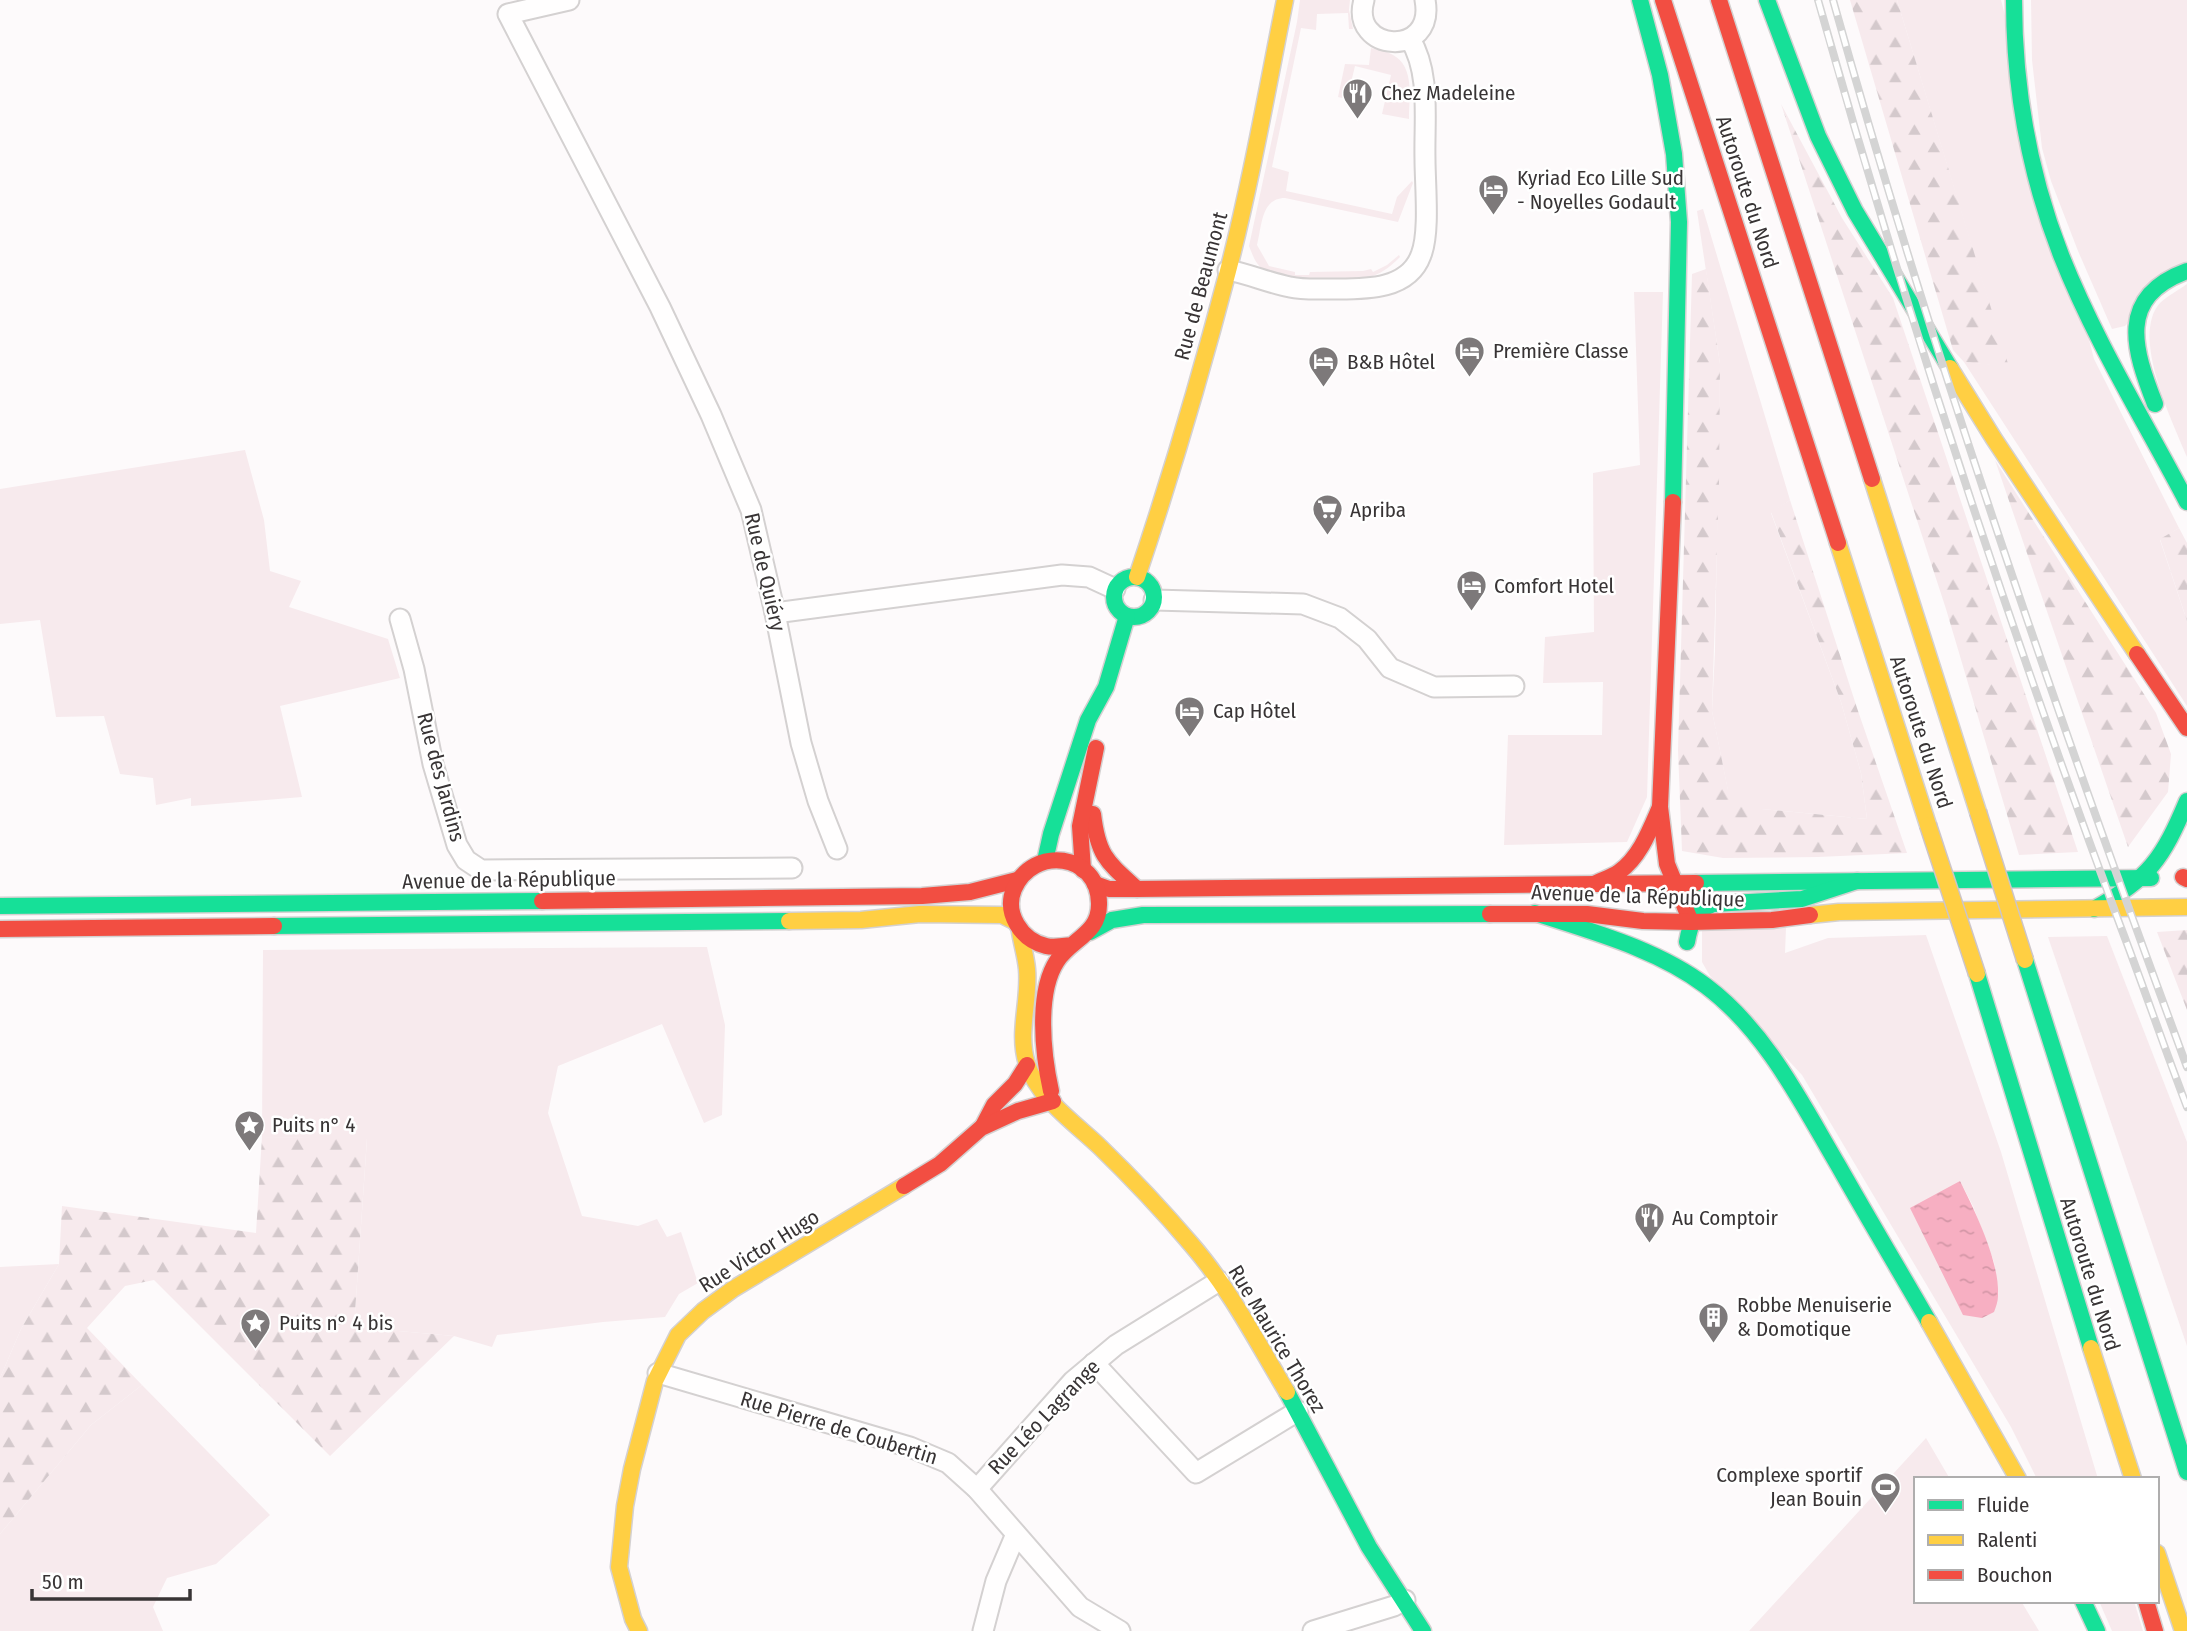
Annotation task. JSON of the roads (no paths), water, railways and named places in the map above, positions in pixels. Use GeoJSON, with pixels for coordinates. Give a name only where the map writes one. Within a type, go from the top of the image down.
{"type":"FeatureCollection","features":[{"type":"Feature","properties":{"kind":"main road","name":"Rue de Beaumont"},"geometry":{"type":"LineString","coordinates":[[1137,577],[1163,500],[1228,270],[1252,166],[1284,0]]}},
{"type":"Feature","properties":{"kind":"main road"},"geometry":{"type":"LineString","coordinates":[[1640,0],[1660,75],[1674,154],[1679,222],[1676,418],[1660,807],[1665,855],[1691,922]]}},
{"type":"Feature","properties":{"kind":"main road","name":"Autoroute du Nord"},"geometry":{"type":"LineString","coordinates":[[1664,0],[1977,974],[2132,1477]]}},
{"type":"Feature","properties":{"kind":"main road","name":"Autoroute du Nord"},"geometry":{"type":"LineString","coordinates":[[1719,0],[2187,1472]]}},
{"type":"Feature","properties":{"kind":"main road"},"geometry":{"type":"LineString","coordinates":[[1767,0],[1818,136],[1855,211],[1994,439],[2183,723],[2187,744]]}},
{"type":"Feature","properties":{"kind":"main road"},"geometry":{"type":"LineString","coordinates":[[2014,0],[2015,64],[2024,124],[2040,191],[2061,254],[2089,317],[2187,502]]}},
{"type":"Feature","properties":{"kind":"main road"},"geometry":{"type":"LineString","coordinates":[[2174,477],[2172,445],[2139,360],[2135,335],[2145,300],[2169,277],[2187,271]]}},
{"type":"Feature","properties":{"kind":"main road"},"geometry":{"type":"LineString","coordinates":[[1137,577],[1152,588],[1154,600],[1147,612],[1134,618],[1121,613],[1114,602],[1115,589],[1124,580],[1137,577]]}},
{"type":"Feature","properties":{"kind":"main road"},"geometry":{"type":"LineString","coordinates":[[1083,870],[1080,826],[1106,687],[1124,631],[1126,616]]}},
{"type":"Feature","properties":{"kind":"main road"},"geometry":{"type":"LineString","coordinates":[[1045,861],[1051,834],[1088,720],[1106,687]]}},
{"type":"Feature","properties":{"kind":"main road"},"geometry":{"type":"LineString","coordinates":[[1090,773],[1094,818],[1102,856],[1113,870],[1137,889]]}},
{"type":"Feature","properties":{"kind":"main road"},"geometry":{"type":"LineString","coordinates":[[2094,909],[2142,878],[2164,850],[2187,801]]}},
{"type":"Feature","properties":{"kind":"main road"},"geometry":{"type":"LineString","coordinates":[[1594,884],[1618,873],[1629,863],[1637,853],[1660,807]]}},
{"type":"Feature","properties":{"kind":"main road"},"geometry":{"type":"LineString","coordinates":[[1027,1065],[1022,1043],[1027,970],[1010,907],[1012,893],[1017,880],[1025,871],[1045,861],[1059,860],[1072,863],[1083,870],[1095,884],[1099,895],[1099,908],[1090,932],[1058,959],[1048,983],[1045,1056],[1053,1101]]}},
{"type":"Feature","properties":{"kind":"main road","name":"Avenue de la République"},"geometry":{"type":"LineString","coordinates":[[1095,884],[1109,889],[1137,889],[2186,878]]}},
{"type":"Feature","properties":{"kind":"main road","name":"Avenue de la République"},"geometry":{"type":"LineString","coordinates":[[0,906],[889,897],[960,895],[1000,887],[1017,880]]}},
{"type":"Feature","properties":{"kind":"main road"},"geometry":{"type":"LineString","coordinates":[[1857,881],[1802,899],[1713,904],[1703,907],[1691,922],[1687,942],[1690,958],[1695,971],[1706,986],[1749,1027],[1787,1081],[1968,1388],[2017,1477]]}},
{"type":"Feature","properties":{"kind":"main road","name":"Avenue de la République"},"geometry":{"type":"LineString","coordinates":[[1090,932],[1111,920],[1143,915],[1535,913],[1691,922],[1772,920],[1839,912],[2187,907]]}},
{"type":"Feature","properties":{"kind":"main road"},"geometry":{"type":"LineString","coordinates":[[1535,913],[1624,942],[1706,986]]}},
{"type":"Feature","properties":{"kind":"main road","name":"Avenue de la République"},"geometry":{"type":"LineString","coordinates":[[0,929],[861,920],[920,914],[1002,915],[1017,927]]}},
{"type":"Feature","properties":{"kind":"main road"},"geometry":{"type":"LineString","coordinates":[[1017,927],[1031,942],[1044,947],[1073,945]]}},
{"type":"Feature","properties":{"kind":"main road","name":"Rue Maurice Thorez"},"geometry":{"type":"LineString","coordinates":[[1027,1065],[1034,1080],[1068,1121],[1098,1146],[1150,1198],[1193,1246],[1219,1281],[1298,1411],[1369,1547],[1423,1631]]}},
{"type":"Feature","properties":{"kind":"main road","name":"Rue Victor Hugo"},"geometry":{"type":"LineString","coordinates":[[981,1128],[994,1105],[1015,1084],[1027,1065]]}},
{"type":"Feature","properties":{"kind":"main road","name":"Rue Victor Hugo"},"geometry":{"type":"LineString","coordinates":[[639,1631],[633,1619],[619,1567],[632,1469],[658,1373],[678,1335],[703,1311],[733,1289],[940,1164],[981,1128],[1018,1111],[1053,1101]]}},
{"type":"Feature","properties":{"kind":"main road"},"geometry":{"type":"LineString","coordinates":[[2102,1425],[2107,1400]]}},
{"type":"Feature","properties":{"kind":"main road"},"geometry":{"type":"LineString","coordinates":[[2159,1559],[2183,1631]]}},
{"type":"Feature","properties":{"kind":"main road"},"geometry":{"type":"LineString","coordinates":[[2084,1603],[2097,1631]]}},
{"type":"Feature","properties":{"kind":"main road"},"geometry":{"type":"LineString","coordinates":[[2147,1603],[2155,1631]]}},
{"type":"Feature","properties":{"kind":"street","name":"Rue de Quiéry"},"geometry":{"type":"LineString","coordinates":[[569,0],[508,14],[660,307],[711,415],[751,510],[802,743],[818,801],[837,849]]}},
{"type":"Feature","properties":{"kind":"street"},"geometry":{"type":"LineString","coordinates":[[1364,0],[1362,17],[1366,27],[1373,35],[1391,43],[1410,39],[1419,32],[1427,12],[1425,0]]}},
{"type":"Feature","properties":{"kind":"street"},"geometry":{"type":"LineString","coordinates":[[1228,270],[1293,288],[1367,289],[1387,285],[1405,277],[1415,267],[1425,240],[1423,70],[1419,54],[1410,39]]}},
{"type":"Feature","properties":{"kind":"street"},"geometry":{"type":"LineString","coordinates":[[775,613],[1062,575],[1089,577],[1115,589]]}},
{"type":"Feature","properties":{"kind":"street"},"geometry":{"type":"LineString","coordinates":[[1154,600],[1303,604],[1340,618],[1367,639],[1390,668],[1434,687],[1514,686]]}},
{"type":"Feature","properties":{"kind":"street","name":"Rue des Jardins"},"geometry":{"type":"LineString","coordinates":[[400,619],[414,669],[433,764],[457,845],[466,860],[481,870],[792,868]]}},
{"type":"Feature","properties":{"kind":"street","name":"Rue Léo Lagrange"},"geometry":{"type":"LineString","coordinates":[[977,1489],[1073,1381],[1116,1345],[1219,1281]]}},
{"type":"Feature","properties":{"kind":"street"},"geometry":{"type":"LineString","coordinates":[[1094,1363],[1196,1474],[1298,1411]]}},
{"type":"Feature","properties":{"kind":"street","name":"Rue Pierre de Coubertin"},"geometry":{"type":"LineString","coordinates":[[658,1373],[910,1447],[948,1463],[977,1489],[1080,1607],[1120,1631]]}},
{"type":"Feature","properties":{"kind":"street"},"geometry":{"type":"LineString","coordinates":[[983,1631],[996,1581],[1016,1534]]}},
{"type":"Feature","properties":{"kind":"street"},"geometry":{"type":"LineString","coordinates":[[1313,1631],[1394,1606],[1405,1600]]}},
{"type":"Feature","properties":{"kind":"water"},"geometry":{"type":"Polygon","coordinates":[[[1960,1181],[1991,1253],[1998,1283],[1994,1312],[1982,1318],[1963,1315],[1910,1208],[1960,1181]]]}},
{"type":"Feature","properties":{"kind":"railway"},"geometry":{"type":"LineString","coordinates":[[1818,0],[1886,234],[1998,581],[2078,811],[2187,1107]]}},
{"type":"Feature","properties":{"kind":"railway"},"geometry":{"type":"LineString","coordinates":[[1833,0],[1913,270],[1999,537],[2091,803],[2187,1067]]}},
{"type":"Feature","properties":{"kind":"place","name":"Chez Madeleine"},"geometry":{"type":"Point","coordinates":[1358,120]}},
{"type":"Feature","properties":{"kind":"place","name":"Kyriad Eco Lille Sud - Noyelles Godault"},"geometry":{"type":"Point","coordinates":[1494,217]}},
{"type":"Feature","properties":{"kind":"place","name":"Première Classe"},"geometry":{"type":"Point","coordinates":[1470,378]}},
{"type":"Feature","properties":{"kind":"place","name":"B&B Hôtel"},"geometry":{"type":"Point","coordinates":[1324,389]}},
{"type":"Feature","properties":{"kind":"place","name":"Apriba"},"geometry":{"type":"Point","coordinates":[1327,537]}},
{"type":"Feature","properties":{"kind":"place","name":"Comfort Hotel"},"geometry":{"type":"Point","coordinates":[1471,613]}},
{"type":"Feature","properties":{"kind":"place","name":"Cap Hôtel"},"geometry":{"type":"Point","coordinates":[1190,738]}},
{"type":"Feature","properties":{"kind":"place","name":"Puits n° 4"},"geometry":{"type":"Point","coordinates":[249,1152]}},
{"type":"Feature","properties":{"kind":"place","name":"Au Comptoir"},"geometry":{"type":"Point","coordinates":[1649,1245]}},
{"type":"Feature","properties":{"kind":"place","name":"Robbe Menuiserie & Domotique"},"geometry":{"type":"Point","coordinates":[1714,1344]}},
{"type":"Feature","properties":{"kind":"place","name":"Puits n° 4 bis"},"geometry":{"type":"Point","coordinates":[256,1350]}},
{"type":"Feature","properties":{"kind":"place","name":"Complexe sportif Jean Bouin"},"geometry":{"type":"Point","coordinates":[1885,1514]}}]}
